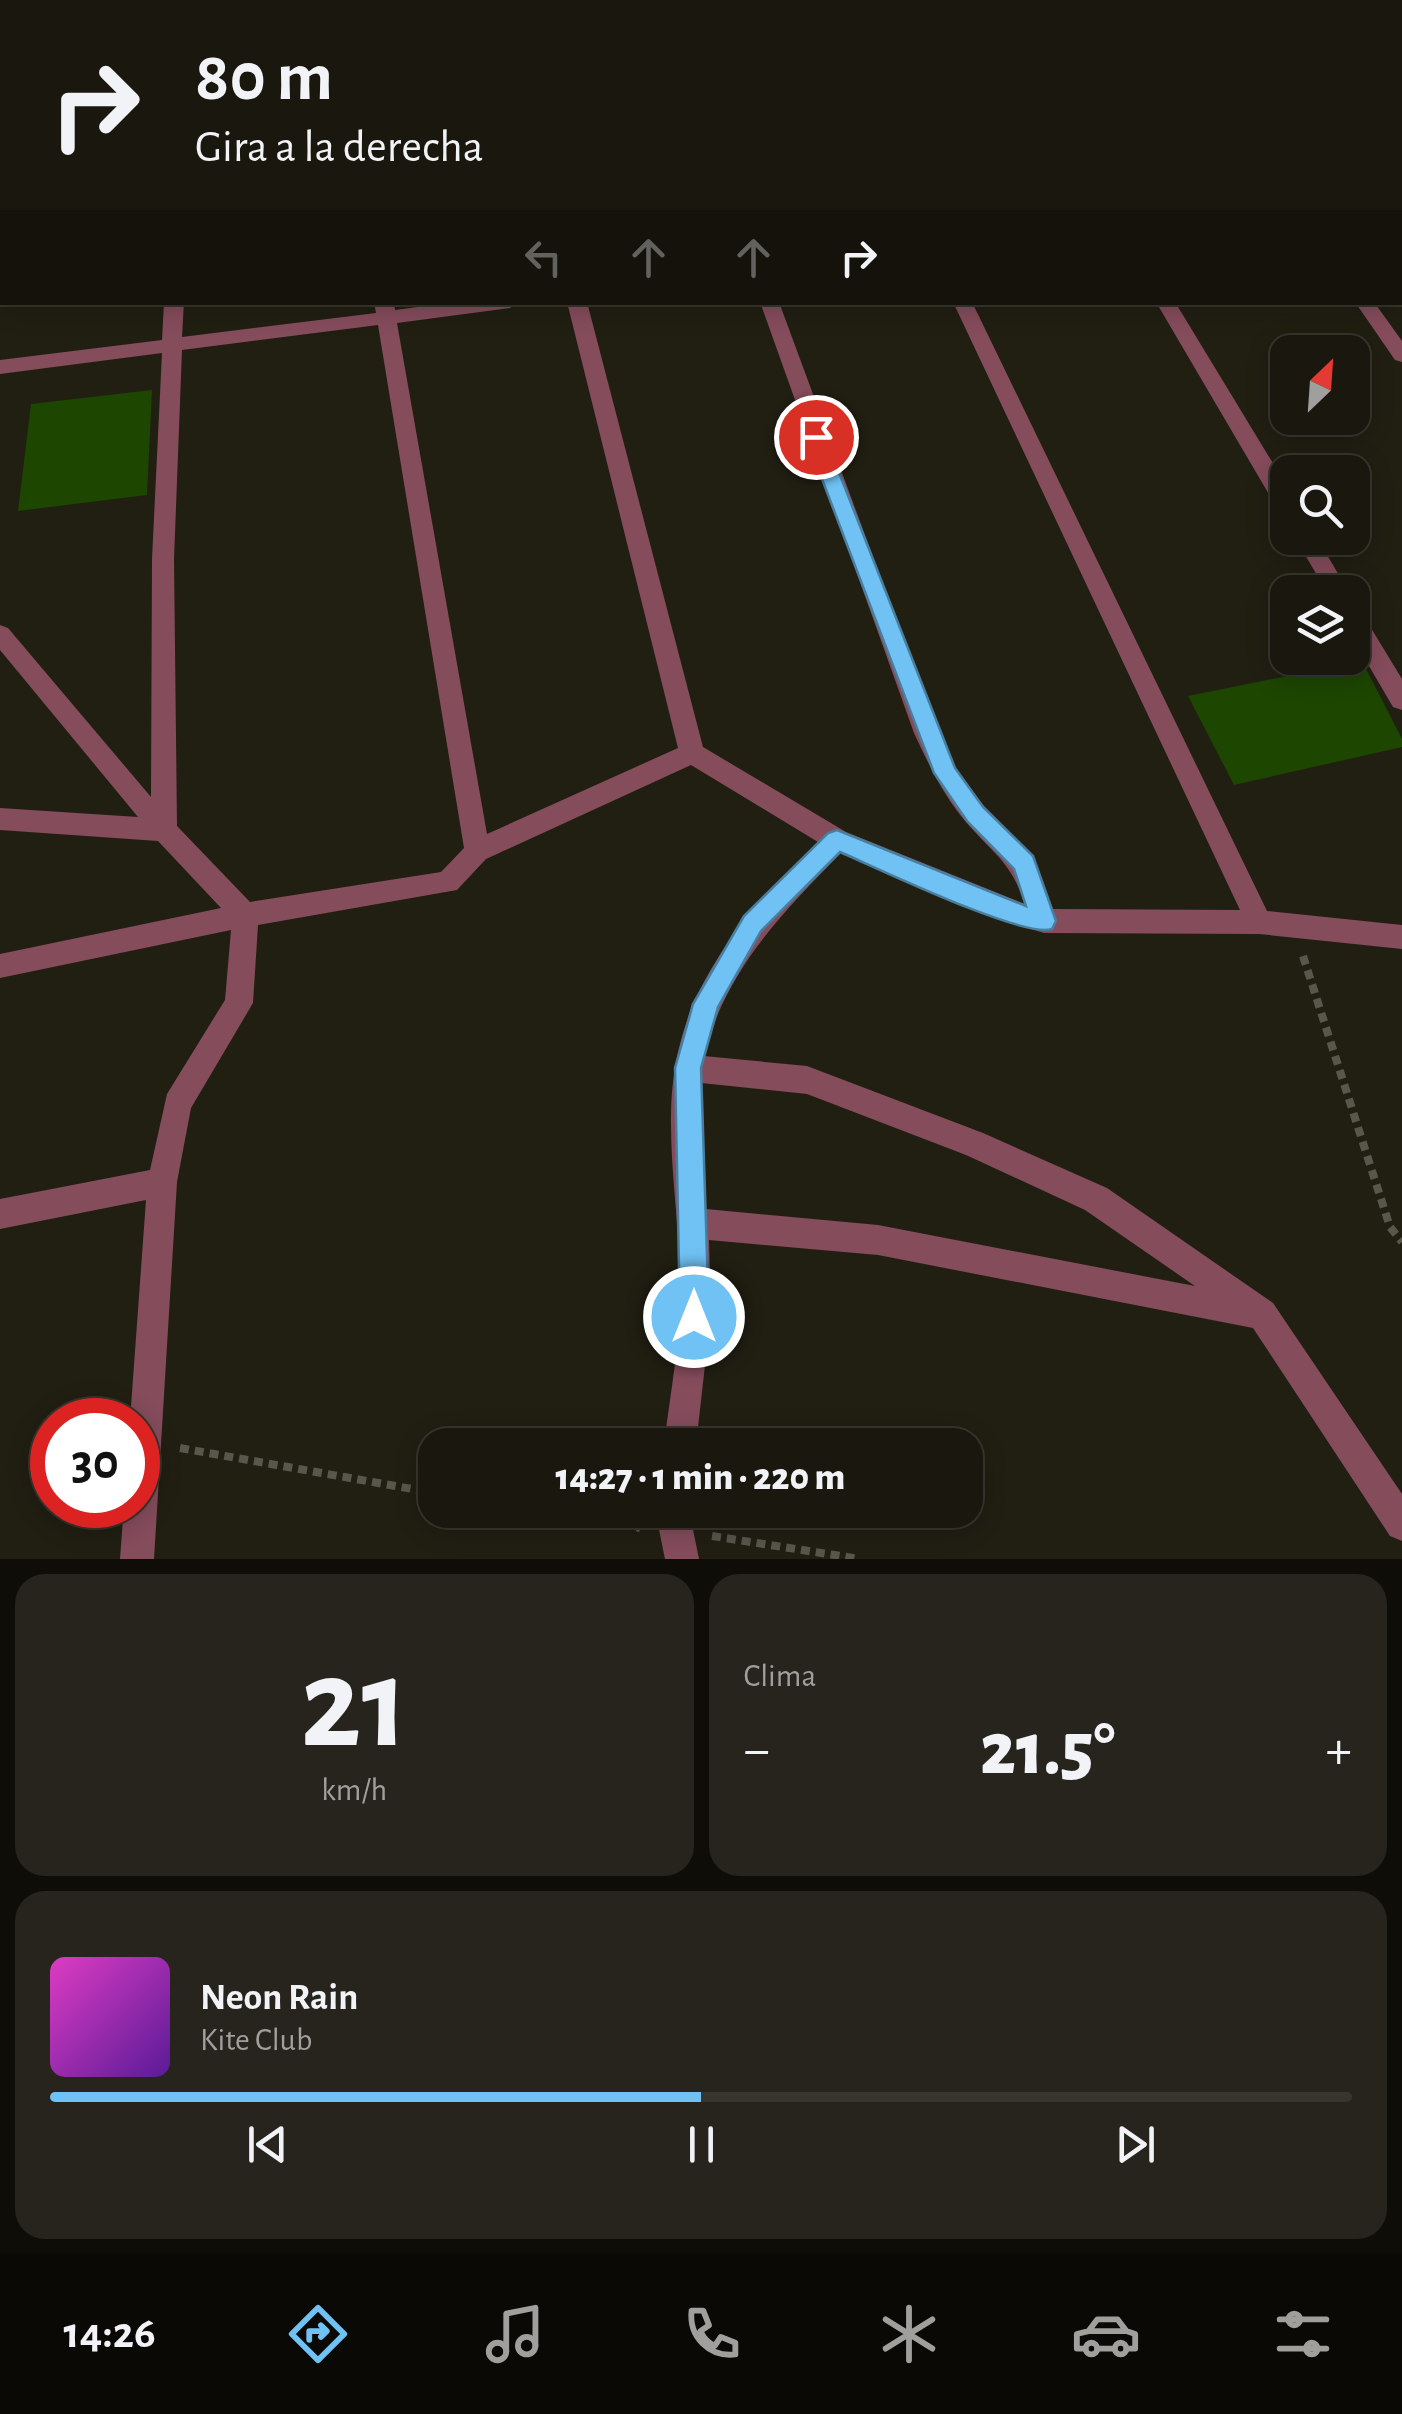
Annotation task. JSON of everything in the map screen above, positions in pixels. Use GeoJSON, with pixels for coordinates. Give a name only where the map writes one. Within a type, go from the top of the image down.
{"type":"FeatureCollection","features":[{"type":"Feature","properties":{"kind":"street"},"geometry":{"type":"LineString","coordinates":[[164,830],[163,559],[174,305]]}},
{"type":"Feature","properties":{"kind":"street"},"geometry":{"type":"LineString","coordinates":[[0,368],[172,347],[385,311],[468,305]]}},
{"type":"Feature","properties":{"kind":"street"},"geometry":{"type":"LineString","coordinates":[[578,305],[692,753],[837,840],[1004,910],[1044,921],[1259,922],[1396,940],[1402,937]]}},
{"type":"Feature","properties":{"kind":"street"},"geometry":{"type":"LineString","coordinates":[[770,305],[926,733],[945,773],[975,814],[1024,864],[1044,921]]}},
{"type":"Feature","properties":{"kind":"street"},"geometry":{"type":"LineString","coordinates":[[963,305],[1259,922]]}},
{"type":"Feature","properties":{"kind":"street"},"geometry":{"type":"LineString","coordinates":[[1167,305],[1270,477]]}},
{"type":"Feature","properties":{"kind":"street"},"geometry":{"type":"LineString","coordinates":[[1366,305],[1402,355]]}},
{"type":"Feature","properties":{"kind":"street"},"geometry":{"type":"LineString","coordinates":[[385,311],[477,851]]}},
{"type":"Feature","properties":{"kind":"street"},"geometry":{"type":"LineString","coordinates":[[0,634],[164,830],[245,915],[239,1003],[176,1104],[162,1182],[146,1398]]}},
{"type":"Feature","properties":{"kind":"street"},"geometry":{"type":"LineString","coordinates":[[1370,646],[1402,700]]}},
{"type":"Feature","properties":{"kind":"street"},"geometry":{"type":"LineString","coordinates":[[0,966],[245,915],[448,882],[477,851],[692,753]]}},
{"type":"Feature","properties":{"kind":"street"},"geometry":{"type":"LineString","coordinates":[[0,819],[164,830]]}},
{"type":"Feature","properties":{"kind":"street"},"geometry":{"type":"LineString","coordinates":[[682,1428],[696,1290],[688,1068],[706,1004],[753,924],[837,840]]}},
{"type":"Feature","properties":{"kind":"street"},"geometry":{"type":"LineString","coordinates":[[688,1068],[807,1080],[973,1143],[1096,1199],[1262,1314],[1402,1524]]}},
{"type":"Feature","properties":{"kind":"street"},"geometry":{"type":"LineString","coordinates":[[0,1214],[162,1182]]}},
{"type":"Feature","properties":{"kind":"street"},"geometry":{"type":"LineString","coordinates":[[692,1223],[878,1240],[1262,1314]]}},
{"type":"Feature","properties":{"kind":"street"},"geometry":{"type":"LineString","coordinates":[[137,1559],[139,1528]]}},
{"type":"Feature","properties":{"kind":"path"},"geometry":{"type":"LineString","coordinates":[[1293,926],[1390,1227],[1402,1242]]}},
{"type":"Feature","properties":{"kind":"path"},"geometry":{"type":"LineString","coordinates":[[160,1444],[418,1490]]}},
{"type":"Feature","properties":{"kind":"path"},"geometry":{"type":"LineString","coordinates":[[694,1547],[860,1559]]}},
{"type":"Feature","properties":{"kind":"green space"},"geometry":{"type":"Polygon","coordinates":[[[152,390],[147,495],[18,511],[31,404],[152,390]]]}},
{"type":"Feature","properties":{"kind":"green space"},"geometry":{"type":"Polygon","coordinates":[[[1292,675],[1369,675],[1402,739],[1402,747],[1234,785],[1188,696],[1292,675]]]}},
{"type":"Feature","properties":{"kind":"route"},"geometry":{"type":"LineString","coordinates":[[694,1317],[688,1068],[695,1032],[706,1004],[753,924],[837,840],[1004,910],[1044,921],[1024,864],[975,814],[945,773],[926,733],[816,437]]}}]}
